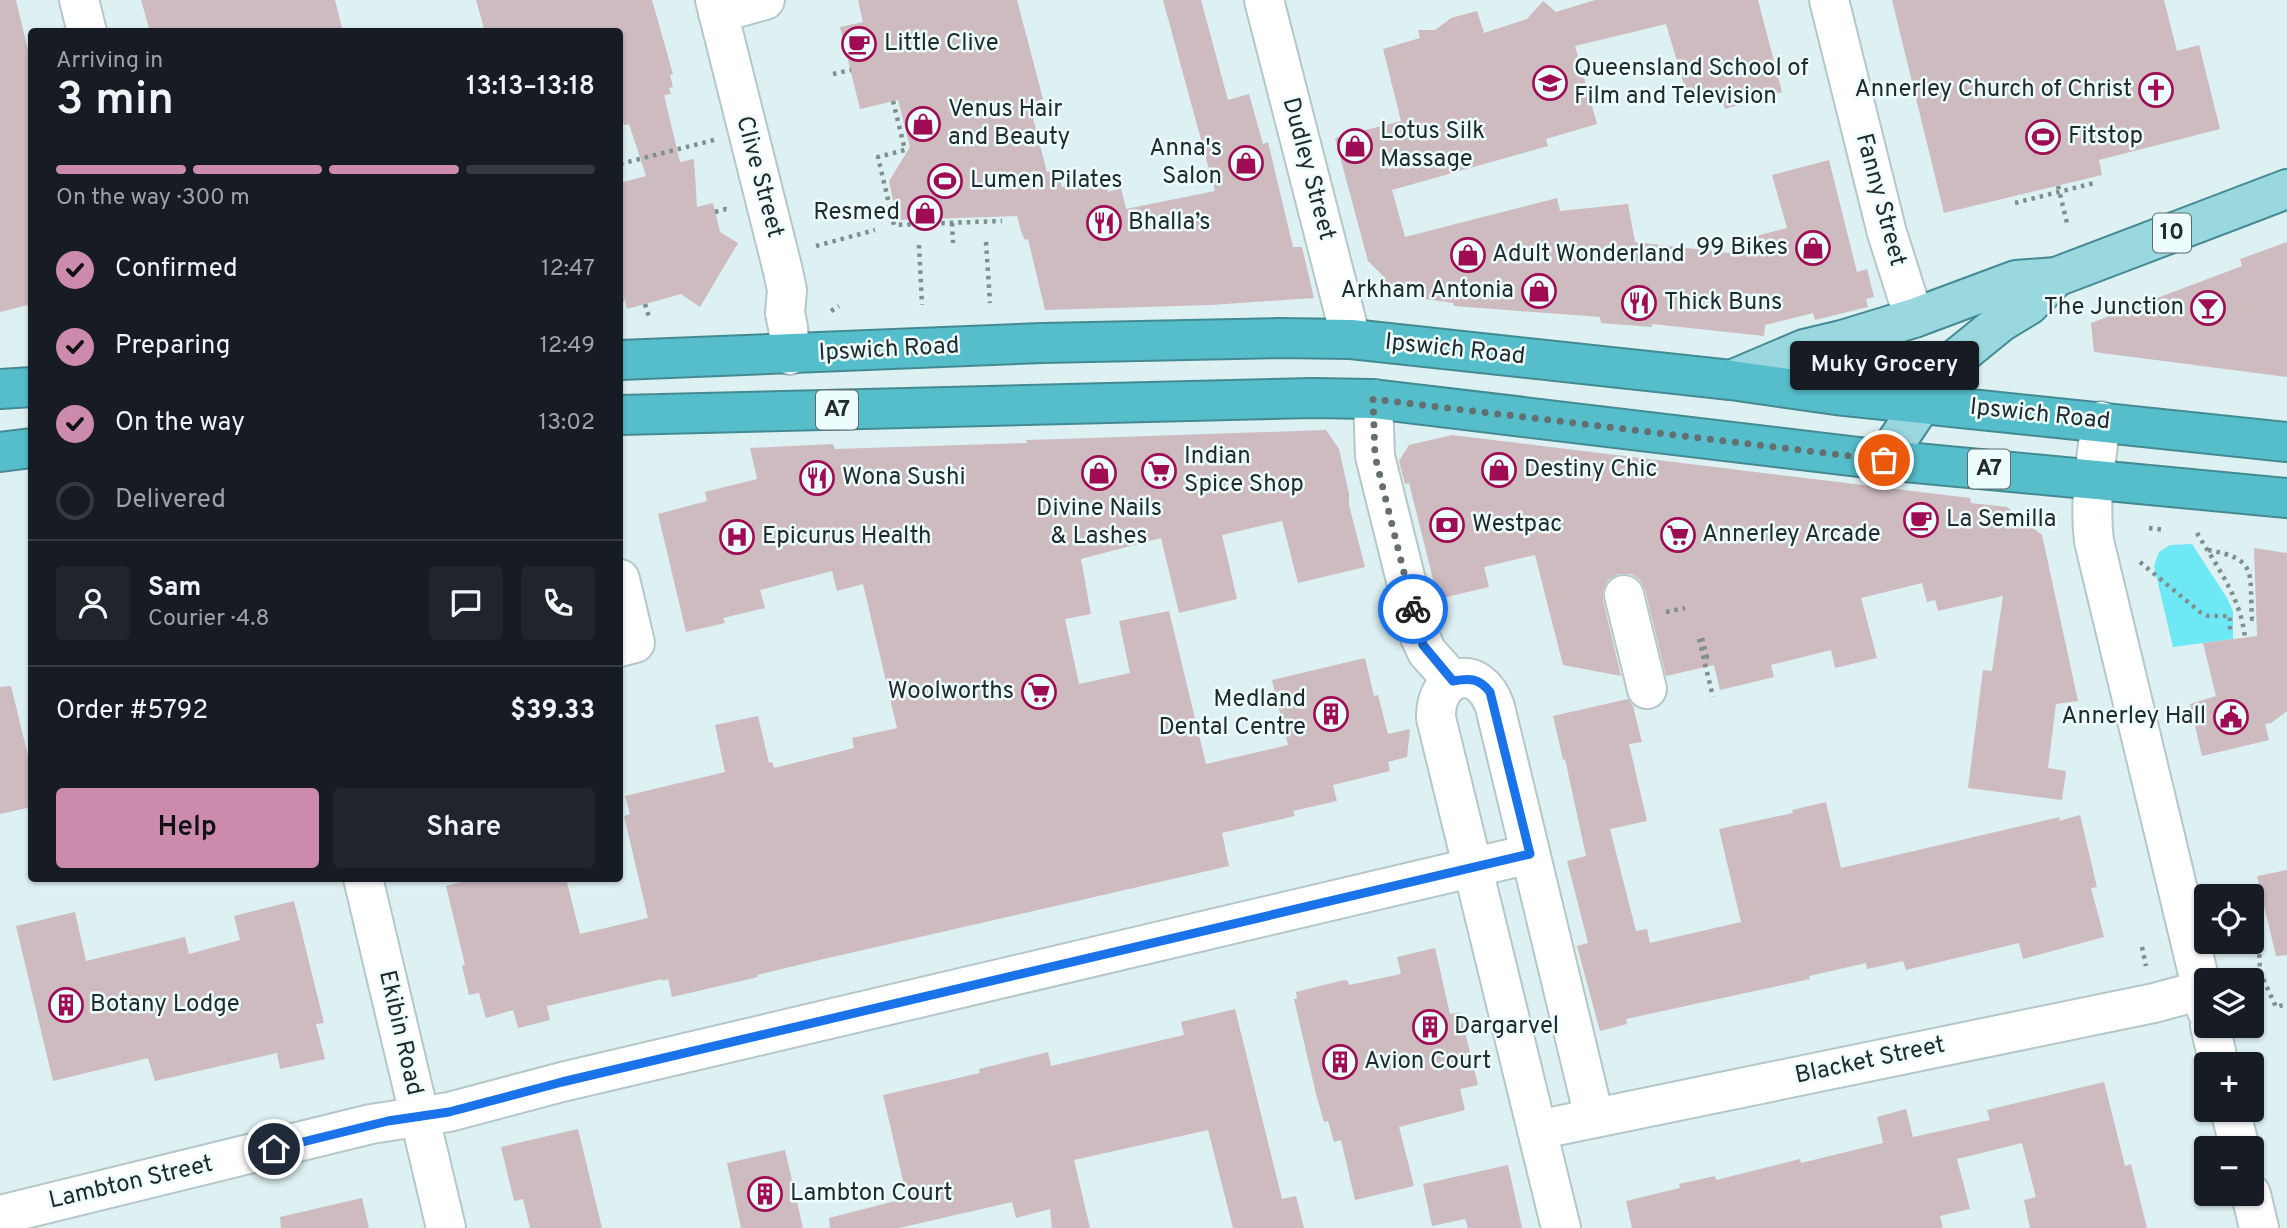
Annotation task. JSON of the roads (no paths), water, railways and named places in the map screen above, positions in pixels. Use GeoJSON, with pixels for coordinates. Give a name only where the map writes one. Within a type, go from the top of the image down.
{"type":"FeatureCollection","features":[{"type":"Feature","properties":{"kind":"highway","name":"Ipswich Road"},"geometry":{"type":"LineString","coordinates":[[623,360],[1043,343],[1266,338],[1351,339],[1731,380],[1836,395],[2287,442]]}},
{"type":"Feature","properties":{"kind":"highway"},"geometry":{"type":"LineString","coordinates":[[0,389],[28,387]]}},
{"type":"Feature","properties":{"kind":"highway","name":"A7"},"geometry":{"type":"LineString","coordinates":[[623,415],[1373,399],[1884,460],[2287,498]]}},
{"type":"Feature","properties":{"kind":"highway"},"geometry":{"type":"LineString","coordinates":[[0,452],[28,448]]}},
{"type":"Feature","properties":{"kind":"main road","name":"10"},"geometry":{"type":"LineString","coordinates":[[1731,380],[1804,349],[1914,318],[2016,280],[2056,277],[2287,189]]}},
{"type":"Feature","properties":{"kind":"main road","name":"10"},"geometry":{"type":"LineString","coordinates":[[1884,460],[1923,402],[1958,357],[2001,322],[2029,305],[2056,277]]}},
{"type":"Feature","properties":{"kind":"street"},"geometry":{"type":"LineString","coordinates":[[79,0],[86,28]]}},
{"type":"Feature","properties":{"kind":"street"},"geometry":{"type":"LineString","coordinates":[[716,7],[765,0]]}},
{"type":"Feature","properties":{"kind":"street","name":"Fanny Street"},"geometry":{"type":"LineString","coordinates":[[1829,0],[1887,233],[1914,318]]}},
{"type":"Feature","properties":{"kind":"street","name":"Dudley Street"},"geometry":{"type":"LineString","coordinates":[[1272,2],[1351,339]]}},
{"type":"Feature","properties":{"kind":"street","name":"Clive Street"},"geometry":{"type":"LineString","coordinates":[[716,7],[783,271],[787,290],[785,313],[790,355]]}},
{"type":"Feature","properties":{"kind":"street"},"geometry":{"type":"LineString","coordinates":[[1373,399],[1375,456],[1420,637],[1427,652],[1453,681]]}},
{"type":"Feature","properties":{"kind":"street"},"geometry":{"type":"LineString","coordinates":[[2101,421],[2094,480],[2094,541],[2196,968]]}},
{"type":"Feature","properties":{"kind":"street"},"geometry":{"type":"LineString","coordinates":[[623,592],[635,643],[623,647]]}},
{"type":"Feature","properties":{"kind":"street"},"geometry":{"type":"LineString","coordinates":[[1624,595],[1647,689]]}},
{"type":"Feature","properties":{"kind":"street"},"geometry":{"type":"LineString","coordinates":[[1561,1228],[1436,718],[1439,693],[1453,681],[1472,678],[1490,692],[1594,1117]]}},
{"type":"Feature","properties":{"kind":"street","name":"Lambton Street"},"geometry":{"type":"LineString","coordinates":[[0,1214],[380,1122],[457,1110],[562,1082],[1530,854]]}},
{"type":"Feature","properties":{"kind":"street","name":"Ekibin Road"},"geometry":{"type":"LineString","coordinates":[[364,882],[446,1228]]}},
{"type":"Feature","properties":{"kind":"street","name":"Blacket Street"},"geometry":{"type":"LineString","coordinates":[[1537,1130],[2130,1008],[2194,1009]]}},
{"type":"Feature","properties":{"kind":"street"},"geometry":{"type":"LineString","coordinates":[[2253,1206],[2259,1228]]}},
{"type":"Feature","properties":{"kind":"place","name":"Little Clive"},"geometry":{"type":"Point","coordinates":[859,44]}},
{"type":"Feature","properties":{"kind":"place","name":"Queensland School of Film and Television"},"geometry":{"type":"Point","coordinates":[1550,83]}},
{"type":"Feature","properties":{"kind":"place","name":"Annerley Church of Christ"},"geometry":{"type":"Point","coordinates":[2156,90]}},
{"type":"Feature","properties":{"kind":"place","name":"Venus Hair and Beauty"},"geometry":{"type":"Point","coordinates":[923,124]}},
{"type":"Feature","properties":{"kind":"place","name":"Fitstop"},"geometry":{"type":"Point","coordinates":[2043,137]}},
{"type":"Feature","properties":{"kind":"place","name":"Lotus Silk Massage"},"geometry":{"type":"Point","coordinates":[1355,146]}},
{"type":"Feature","properties":{"kind":"place","name":"Anna's Salon"},"geometry":{"type":"Point","coordinates":[1246,163]}},
{"type":"Feature","properties":{"kind":"place","name":"Lumen Pilates"},"geometry":{"type":"Point","coordinates":[945,181]}},
{"type":"Feature","properties":{"kind":"place","name":"Resmed"},"geometry":{"type":"Point","coordinates":[925,213]}},
{"type":"Feature","properties":{"kind":"place","name":"Bhalla’s"},"geometry":{"type":"Point","coordinates":[1104,223]}},
{"type":"Feature","properties":{"kind":"place","name":"99 Bikes"},"geometry":{"type":"Point","coordinates":[1813,248]}},
{"type":"Feature","properties":{"kind":"place","name":"Adult Wonderland"},"geometry":{"type":"Point","coordinates":[1468,255]}},
{"type":"Feature","properties":{"kind":"place","name":"Arkham Antonia"},"geometry":{"type":"Point","coordinates":[1539,291]}},
{"type":"Feature","properties":{"kind":"place","name":"Thick Buns"},"geometry":{"type":"Point","coordinates":[1639,303]}},
{"type":"Feature","properties":{"kind":"place","name":"The Junction"},"geometry":{"type":"Point","coordinates":[2208,308]}},
{"type":"Feature","properties":{"kind":"place","name":"Muky Grocery"},"geometry":{"type":"Point","coordinates":[1884,460]}},
{"type":"Feature","properties":{"kind":"place","name":"Destiny Chic"},"geometry":{"type":"Point","coordinates":[1499,470]}},
{"type":"Feature","properties":{"kind":"place","name":"Indian Spice Shop"},"geometry":{"type":"Point","coordinates":[1159,471]}},
{"type":"Feature","properties":{"kind":"place","name":"Divine Nails & Lashes"},"geometry":{"type":"Point","coordinates":[1099,473]}},
{"type":"Feature","properties":{"kind":"place","name":"Wona Sushi"},"geometry":{"type":"Point","coordinates":[817,478]}},
{"type":"Feature","properties":{"kind":"place","name":"La Semilla"},"geometry":{"type":"Point","coordinates":[1921,520]}},
{"type":"Feature","properties":{"kind":"place","name":"Westpac"},"geometry":{"type":"Point","coordinates":[1447,525]}},
{"type":"Feature","properties":{"kind":"place","name":"Annerley Arcade"},"geometry":{"type":"Point","coordinates":[1678,535]}},
{"type":"Feature","properties":{"kind":"place","name":"Epicurus Health"},"geometry":{"type":"Point","coordinates":[737,537]}},
{"type":"Feature","properties":{"kind":"place","name":"Woolworths"},"geometry":{"type":"Point","coordinates":[1039,692]}},
{"type":"Feature","properties":{"kind":"place","name":"Medland Dental Centre"},"geometry":{"type":"Point","coordinates":[1331,714]}},
{"type":"Feature","properties":{"kind":"place","name":"Annerley Hall"},"geometry":{"type":"Point","coordinates":[2231,717]}},
{"type":"Feature","properties":{"kind":"place","name":"Botany Lodge"},"geometry":{"type":"Point","coordinates":[66,1005]}},
{"type":"Feature","properties":{"kind":"place","name":"Dargarvel"},"geometry":{"type":"Point","coordinates":[1430,1027]}},
{"type":"Feature","properties":{"kind":"place","name":"Avion Court"},"geometry":{"type":"Point","coordinates":[1340,1062]}},
{"type":"Feature","properties":{"kind":"place","name":"Lambton Court"},"geometry":{"type":"Point","coordinates":[765,1194]}}]}
